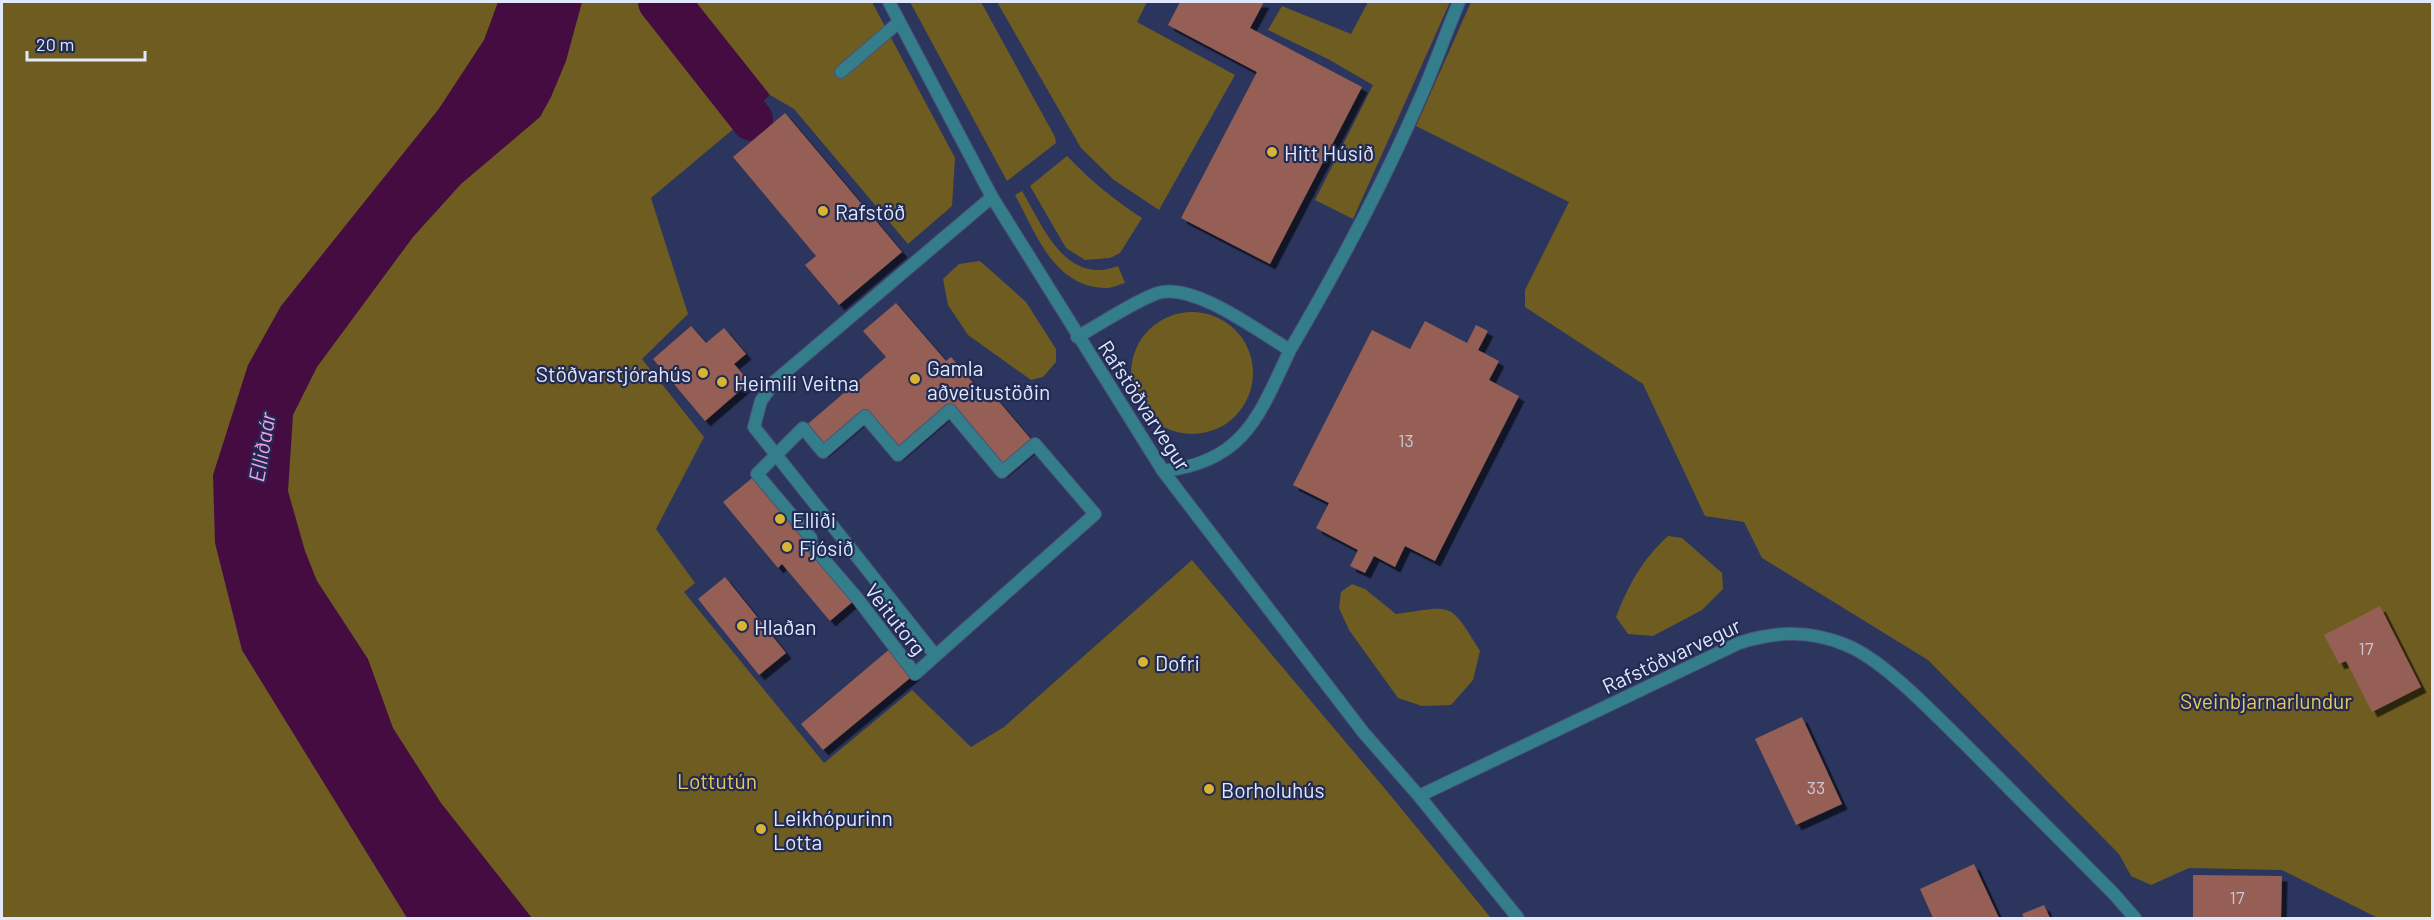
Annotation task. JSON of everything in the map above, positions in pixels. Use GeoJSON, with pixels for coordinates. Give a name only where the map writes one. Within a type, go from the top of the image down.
{"type":"FeatureCollection","features":[{"type":"Feature","properties":{"kind":"street","name":"Rafstöðvarvegur"},"geometry":{"type":"LineString","coordinates":[[889,2],[992,197],[1162,471],[1363,732],[1419,796],[1518,918]]}},
{"type":"Feature","properties":{"kind":"street"},"geometry":{"type":"LineString","coordinates":[[1162,471],[1185,468],[1207,461],[1227,450],[1244,435],[1265,404],[1290,350],[1356,233],[1388,170],[1459,2]]}},
{"type":"Feature","properties":{"kind":"street"},"geometry":{"type":"LineString","coordinates":[[841,72],[898,22]]}},
{"type":"Feature","properties":{"kind":"street"},"geometry":{"type":"LineString","coordinates":[[935,655],[754,427],[761,401],[775,381],[992,197]]}},
{"type":"Feature","properties":{"kind":"street"},"geometry":{"type":"LineString","coordinates":[[1077,337],[1144,300],[1159,293],[1175,291],[1198,296],[1290,350]]}},
{"type":"Feature","properties":{"kind":"street","name":"Veitutorg"},"geometry":{"type":"LineString","coordinates":[[950,410],[1002,472],[1035,444],[1095,514],[935,655],[915,674],[808,541],[811,538],[757,474],[803,428],[823,452],[865,416],[898,454],[950,410]]}},
{"type":"Feature","properties":{"kind":"street","name":"Rafstöðvarvegur"},"geometry":{"type":"LineString","coordinates":[[1419,796],[1739,643],[1760,636],[1803,633],[1849,645],[1871,659],[1922,701],[2114,894],[2135,918]]}},
{"type":"Feature","properties":{"kind":"green space","name":"Lottutún"},"geometry":{"type":"Polygon","coordinates":[[[2,2],[872,2],[955,158],[952,206],[908,244],[794,109],[770,95],[737,126],[651,198],[688,314],[642,359],[704,437],[656,529],[695,583],[684,592],[824,763],[912,690],[971,747],[1004,727],[1192,560],[1491,918],[2,918],[2,2]]]}},
{"type":"Feature","properties":{"kind":"green space"},"geometry":{"type":"Polygon","coordinates":[[[910,2],[981,2],[1055,137],[1056,143],[1007,181],[910,2]]]}},
{"type":"Feature","properties":{"kind":"green space"},"geometry":{"type":"Polygon","coordinates":[[[997,2],[1147,2],[1137,22],[1235,75],[1159,210],[1114,180],[1081,148],[997,2]]]}},
{"type":"Feature","properties":{"kind":"green space"},"geometry":{"type":"Polygon","coordinates":[[[1368,2],[1450,2],[1353,219],[1315,200],[1373,85],[1328,59],[1268,30],[1282,6],[1351,34],[1368,2]]]}},
{"type":"Feature","properties":{"kind":"green space","name":"Sveinbjarnarlundur"},"geometry":{"type":"Polygon","coordinates":[[[1471,2],[2432,2],[2432,918],[2378,918],[2282,870],[2189,868],[2151,885],[2131,876],[2119,854],[1928,660],[1762,558],[1744,522],[1705,516],[1643,384],[1525,307],[1525,290],[1569,202],[1416,126],[1471,2]]]}},
{"type":"Feature","properties":{"kind":"green space"},"geometry":{"type":"Polygon","coordinates":[[[1067,156],[1103,189],[1142,218],[1120,253],[1110,258],[1085,260],[1066,248],[1030,186],[1067,156]]]}},
{"type":"Feature","properties":{"kind":"green space"},"geometry":{"type":"Polygon","coordinates":[[[1022,191],[1043,229],[1072,262],[1085,268],[1101,270],[1118,266],[1125,283],[1106,288],[1086,285],[1058,267],[1038,240],[1015,195],[1022,191]]]}},
{"type":"Feature","properties":{"kind":"green space"},"geometry":{"type":"Polygon","coordinates":[[[980,261],[1026,302],[1056,349],[1056,362],[1043,377],[1031,380],[968,335],[948,305],[943,279],[959,264],[980,261]]]}},
{"type":"Feature","properties":{"kind":"green space"},"geometry":{"type":"Polygon","coordinates":[[[1192,312],[1215,317],[1226,322],[1235,330],[1243,339],[1248,350],[1253,373],[1248,396],[1243,407],[1235,416],[1226,424],[1215,429],[1192,434],[1169,429],[1158,424],[1149,416],[1141,407],[1136,396],[1131,373],[1136,350],[1141,339],[1149,330],[1158,322],[1169,317],[1192,312]]]}},
{"type":"Feature","properties":{"kind":"green space"},"geometry":{"type":"Polygon","coordinates":[[[1668,536],[1682,538],[1722,573],[1723,589],[1702,610],[1653,636],[1628,634],[1616,617],[1637,573],[1668,536]]]}},
{"type":"Feature","properties":{"kind":"green space"},"geometry":{"type":"Polygon","coordinates":[[[1352,584],[1365,589],[1396,614],[1429,609],[1448,610],[1462,623],[1480,651],[1473,680],[1451,705],[1422,706],[1398,698],[1349,630],[1339,608],[1341,592],[1352,584]]]}},
{"type":"Feature","properties":{"kind":"water","name":"Elliðaár"},"geometry":{"type":"Polygon","coordinates":[[[498,2],[582,2],[566,61],[551,97],[540,117],[461,184],[413,237],[317,367],[293,415],[288,491],[305,551],[317,581],[368,659],[393,728],[441,803],[532,918],[407,918],[242,650],[215,543],[213,475],[248,365],[281,306],[438,110],[484,40],[498,2]]]}},
{"type":"Feature","properties":{"kind":"water"},"geometry":{"type":"Polygon","coordinates":[[[646,2],[696,2],[770,95],[737,126],[646,2]]]}},
{"type":"Feature","properties":{"kind":"building","name":"Hitt Húsið"},"geometry":{"type":"Polygon","coordinates":[[[1180,2],[1264,2],[1250,28],[1362,87],[1270,264],[1181,218],[1257,72],[1168,25],[1180,2]]]}},
{"type":"Feature","properties":{"kind":"building","name":"Rafstöð"},"geometry":{"type":"Polygon","coordinates":[[[785,113],[902,252],[839,305],[805,265],[816,256],[733,157],[785,113]]]}},
{"type":"Feature","properties":{"kind":"building","name":"Gamla aðveitustöðin"},"geometry":{"type":"Polygon","coordinates":[[[896,303],[946,361],[951,357],[990,403],[996,398],[1035,444],[1002,472],[950,410],[898,455],[865,416],[823,452],[803,428],[886,357],[863,331],[896,303]]]}},
{"type":"Feature","properties":{"kind":"building"},"geometry":{"type":"Polygon","coordinates":[[[1425,321],[1467,343],[1476,325],[1488,331],[1478,350],[1499,361],[1489,380],[1519,396],[1435,561],[1405,546],[1395,567],[1374,556],[1365,573],[1350,566],[1358,550],[1316,528],[1329,503],[1293,485],[1372,330],[1410,349],[1425,321]]]}},
{"type":"Feature","properties":{"kind":"building","name":"Stöðvarstjórahús"},"geometry":{"type":"Polygon","coordinates":[[[691,326],[706,343],[724,328],[746,354],[734,364],[750,382],[705,421],[653,359],[691,326]]]}},
{"type":"Feature","properties":{"kind":"building","name":"Fjósið"},"geometry":{"type":"Polygon","coordinates":[[[757,474],[857,598],[830,621],[782,564],[778,568],[723,502],[757,474]]]}},
{"type":"Feature","properties":{"kind":"building","name":"Hlaðan"},"geometry":{"type":"Polygon","coordinates":[[[725,577],[786,653],[759,675],[698,599],[725,577]]]}},
{"type":"Feature","properties":{"kind":"building"},"geometry":{"type":"Polygon","coordinates":[[[2380,606],[2421,687],[2372,712],[2346,661],[2339,664],[2324,635],[2380,606]]]}},
{"type":"Feature","properties":{"kind":"building"},"geometry":{"type":"Polygon","coordinates":[[[892,647],[915,674],[823,750],[801,724],[892,647]]]}},
{"type":"Feature","properties":{"kind":"building"},"geometry":{"type":"Polygon","coordinates":[[[1802,717],[1842,804],[1796,825],[1755,739],[1802,717]]]}},
{"type":"Feature","properties":{"kind":"building"},"geometry":{"type":"Polygon","coordinates":[[[1974,864],[1999,918],[1933,918],[1920,889],[1974,864]]]}},
{"type":"Feature","properties":{"kind":"building"},"geometry":{"type":"Polygon","coordinates":[[[2193,875],[2282,876],[2281,918],[2193,918],[2193,875]]]}},
{"type":"Feature","properties":{"kind":"building"},"geometry":{"type":"Polygon","coordinates":[[[2044,905],[2050,918],[2024,918],[2022,914],[2044,905]]]}},
{"type":"Feature","properties":{"kind":"waterway"},"geometry":{"type":"LineString","coordinates":[[659,2],[752,120]]}},
{"type":"Feature","properties":{"kind":"place","name":"Hitt Húsið"},"geometry":{"type":"Point","coordinates":[1272,152]}},
{"type":"Feature","properties":{"kind":"place","name":"Rafstöð"},"geometry":{"type":"Point","coordinates":[823,211]}},
{"type":"Feature","properties":{"kind":"place","name":"Stöðvarstjórahús"},"geometry":{"type":"Point","coordinates":[703,373]}},
{"type":"Feature","properties":{"kind":"place","name":"Gamla aðveitustöðin"},"geometry":{"type":"Point","coordinates":[915,379]}},
{"type":"Feature","properties":{"kind":"place","name":"Heimili Veitna"},"geometry":{"type":"Point","coordinates":[722,382]}},
{"type":"Feature","properties":{"kind":"place","name":"Elliði"},"geometry":{"type":"Point","coordinates":[780,519]}},
{"type":"Feature","properties":{"kind":"place","name":"Fjósið"},"geometry":{"type":"Point","coordinates":[787,547]}},
{"type":"Feature","properties":{"kind":"place","name":"Hlaðan"},"geometry":{"type":"Point","coordinates":[742,626]}},
{"type":"Feature","properties":{"kind":"place","name":"Dofri"},"geometry":{"type":"Point","coordinates":[1143,662]}},
{"type":"Feature","properties":{"kind":"place","name":"Borholuhús"},"geometry":{"type":"Point","coordinates":[1209,789]}},
{"type":"Feature","properties":{"kind":"place","name":"Leikhópurinn Lotta"},"geometry":{"type":"Point","coordinates":[761,829]}}]}
